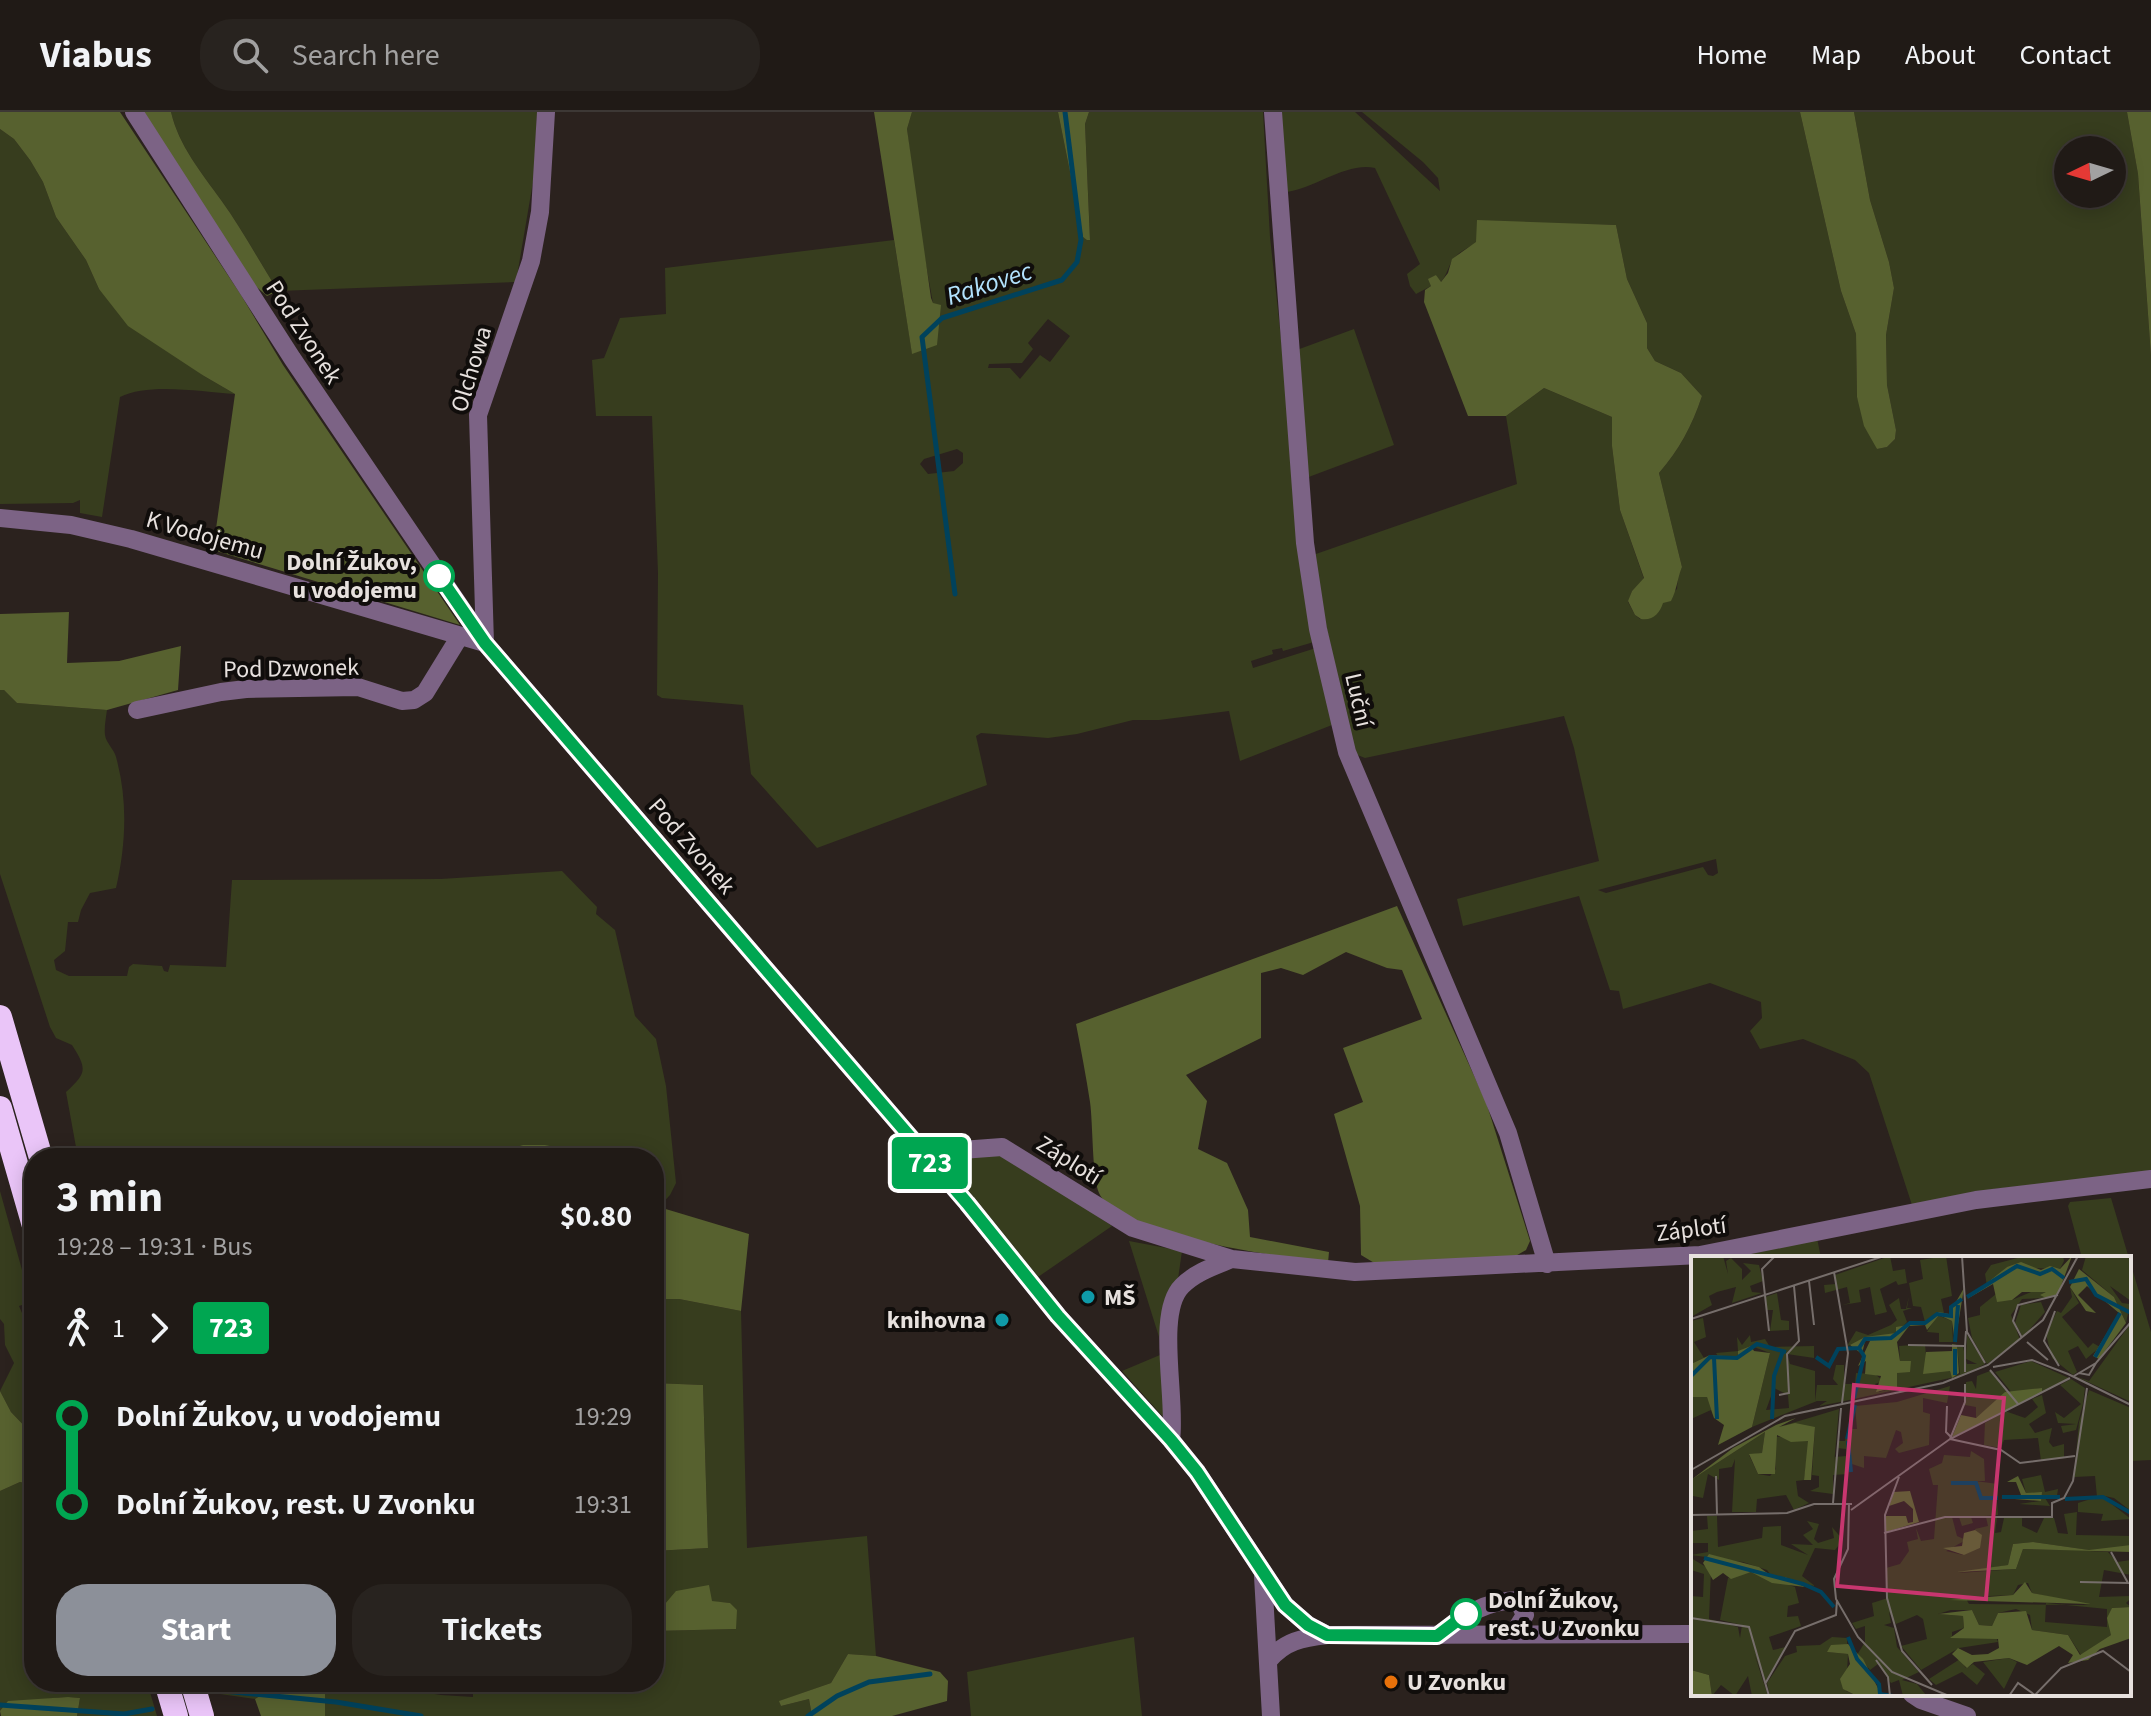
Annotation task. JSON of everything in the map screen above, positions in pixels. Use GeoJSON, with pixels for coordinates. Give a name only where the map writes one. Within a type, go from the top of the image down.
{"type":"FeatureCollection","features":[{"type":"Feature","properties":{"kind":"highway"},"geometry":{"type":"LineString","coordinates":[[0,1017],[38,1148]]}},
{"type":"Feature","properties":{"kind":"highway"},"geometry":{"type":"LineString","coordinates":[[0,1108],[24,1191]]}},
{"type":"Feature","properties":{"kind":"highway"},"geometry":{"type":"LineString","coordinates":[[169,1692],[176,1716]]}},
{"type":"Feature","properties":{"kind":"highway"},"geometry":{"type":"LineString","coordinates":[[195,1692],[202,1716]]}},
{"type":"Feature","properties":{"kind":"street","name":"Pod Zvonek"},"geometry":{"type":"LineString","coordinates":[[134,112],[292,358],[485,643],[967,1203],[1058,1316],[1171,1440],[1197,1472],[1285,1605],[1308,1625],[1327,1635]]}},
{"type":"Feature","properties":{"kind":"street","name":"Olchowa"},"geometry":{"type":"LineString","coordinates":[[485,643],[478,415],[531,261],[540,212],[546,112]]}},
{"type":"Feature","properties":{"kind":"street","name":"Luční"},"geometry":{"type":"LineString","coordinates":[[1273,112],[1305,543],[1318,629],[1347,752],[1508,1133],[1547,1264]]}},
{"type":"Feature","properties":{"kind":"street","name":"K Vodojemu"},"geometry":{"type":"LineString","coordinates":[[0,518],[71,525],[131,539],[485,643]]}},
{"type":"Feature","properties":{"kind":"street","name":"Pod Dzwonek"},"geometry":{"type":"LineString","coordinates":[[137,710],[246,689],[358,687],[402,701],[414,700],[425,693],[460,636]]}},
{"type":"Feature","properties":{"kind":"street","name":"Záplotí"},"geometry":{"type":"LineString","coordinates":[[921,1153],[1002,1147],[1133,1228],[1232,1259],[1355,1272],[1700,1255],[1976,1200],[2151,1179]]}},
{"type":"Feature","properties":{"kind":"street"},"geometry":{"type":"LineString","coordinates":[[1171,1440],[1175,1418],[1168,1323],[1171,1302],[1180,1288],[1196,1275],[1232,1259]]}},
{"type":"Feature","properties":{"kind":"street","name":"Pod Zvonek"},"geometry":{"type":"LineString","coordinates":[[1263,1573],[1271,1716]]}},
{"type":"Feature","properties":{"kind":"street"},"geometry":{"type":"LineString","coordinates":[[1437,1636],[1466,1614],[1498,1600],[1518,1600],[1525,1615],[1513,1634]]}},
{"type":"Feature","properties":{"kind":"street"},"geometry":{"type":"LineString","coordinates":[[1269,1660],[1279,1649],[1298,1639],[1327,1635],[1691,1634]]}},
{"type":"Feature","properties":{"kind":"street"},"geometry":{"type":"LineString","coordinates":[[1915,1696],[1967,1716]]}},
{"type":"Feature","properties":{"kind":"green space"},"geometry":{"type":"Polygon","coordinates":[[[0,112],[120,112],[241,295],[283,365],[460,625],[213,550],[235,394],[128,326],[99,289],[86,260],[56,217],[43,182],[30,160],[14,139],[0,129],[0,112]]]}},
{"type":"Feature","properties":{"kind":"green space"},"geometry":{"type":"Polygon","coordinates":[[[142,112],[171,112],[179,136],[192,158],[278,291],[267,296],[252,283],[142,112]]]}},
{"type":"Feature","properties":{"kind":"green space"},"geometry":{"type":"Polygon","coordinates":[[[171,112],[537,112],[534,176],[516,282],[278,291],[192,158],[179,136],[171,112]]]}},
{"type":"Feature","properties":{"kind":"green space"},"geometry":{"type":"Polygon","coordinates":[[[874,112],[912,112],[907,129],[931,298],[933,303],[941,305],[937,345],[912,354],[874,112]]]}},
{"type":"Feature","properties":{"kind":"green space"},"geometry":{"type":"Polygon","coordinates":[[[912,112],[1058,112],[1083,237],[1090,239],[1085,124],[1089,112],[1263,112],[1270,237],[1314,642],[1283,651],[1282,648],[1272,650],[1273,654],[1251,661],[1253,668],[1316,648],[1332,725],[1240,761],[1229,711],[1159,720],[1133,720],[1048,738],[981,733],[976,736],[987,785],[817,848],[751,774],[743,705],[662,698],[657,695],[658,573],[652,416],[596,416],[592,360],[604,358],[620,318],[666,314],[665,268],[894,240],[912,353],[933,303],[918,221],[907,129],[912,112]],[[1048,319],[1028,343],[1033,349],[1022,363],[989,364],[988,368],[1010,368],[1020,379],[1040,355],[1050,362],[1070,336],[1048,319]],[[957,449],[924,459],[920,464],[928,474],[954,471],[963,463],[963,453],[957,449]]]}},
{"type":"Feature","properties":{"kind":"green space"},"geometry":{"type":"Polygon","coordinates":[[[1058,112],[1089,112],[1085,124],[1090,240],[1083,237],[1058,112]]]}},
{"type":"Feature","properties":{"kind":"green space"},"geometry":{"type":"Polygon","coordinates":[[[1280,112],[1355,112],[1440,191],[1438,178],[1423,162],[1362,112],[1800,112],[1841,291],[1856,334],[1857,397],[1877,449],[1887,447],[1895,439],[1896,430],[1887,385],[1886,335],[1894,288],[1870,200],[1854,112],[2127,112],[2138,174],[2151,356],[2151,1172],[1994,1189],[1912,1205],[1869,1073],[1855,1060],[1803,1039],[1760,1049],[1750,1031],[1762,1018],[1761,1002],[1710,983],[1623,1009],[1619,991],[1610,990],[1579,896],[1463,926],[1457,899],[1599,861],[1564,716],[1365,758],[1355,754],[1313,555],[1517,484],[1506,416],[1544,388],[1612,417],[1612,446],[1620,510],[1644,579],[1632,591],[1628,602],[1640,619],[1677,589],[1682,567],[1659,473],[1684,437],[1702,396],[1681,373],[1655,361],[1647,348],[1647,323],[1627,279],[1616,225],[1532,229],[1488,239],[1455,257],[1440,283],[1436,275],[1431,286],[1416,294],[1407,274],[1420,264],[1375,168],[1342,172],[1287,192],[1280,112]],[[1716,859],[1598,890],[1606,893],[1703,867],[1708,875],[1718,873],[1716,859]]]}},
{"type":"Feature","properties":{"kind":"green space"},"geometry":{"type":"Polygon","coordinates":[[[1800,112],[1854,112],[1870,200],[1894,288],[1886,335],[1887,385],[1896,430],[1895,439],[1887,447],[1877,449],[1864,426],[1857,397],[1856,334],[1841,291],[1800,112]]]}},
{"type":"Feature","properties":{"kind":"green space"},"geometry":{"type":"Polygon","coordinates":[[[2127,112],[2151,112],[2151,356],[2138,174],[2127,112]]]}},
{"type":"Feature","properties":{"kind":"green space"},"geometry":{"type":"Polygon","coordinates":[[[0,129],[14,139],[30,160],[43,182],[56,217],[86,260],[99,289],[204,376],[235,394],[161,389],[132,392],[120,397],[102,517],[80,513],[80,500],[73,503],[0,504],[0,129]]]}},
{"type":"Feature","properties":{"kind":"green space"},"geometry":{"type":"Polygon","coordinates":[[[1477,220],[1616,225],[1627,279],[1647,323],[1647,348],[1655,361],[1681,373],[1702,396],[1684,437],[1659,473],[1682,567],[1671,601],[1663,603],[1652,617],[1641,619],[1635,615],[1628,601],[1632,591],[1644,578],[1620,510],[1612,446],[1612,417],[1544,388],[1506,416],[1468,416],[1424,302],[1425,290],[1431,286],[1428,279],[1436,275],[1441,282],[1448,273],[1452,259],[1476,242],[1477,220]]]}},
{"type":"Feature","properties":{"kind":"green space"},"geometry":{"type":"Polygon","coordinates":[[[1354,329],[1394,445],[1306,478],[1294,351],[1354,329]]]}},
{"type":"Feature","properties":{"kind":"green space"},"geometry":{"type":"Polygon","coordinates":[[[69,612],[67,663],[119,661],[181,646],[178,690],[107,710],[17,703],[4,690],[0,690],[0,614],[69,612]]]}},
{"type":"Feature","properties":{"kind":"green space"},"geometry":{"type":"Polygon","coordinates":[[[0,690],[4,690],[17,703],[107,710],[105,735],[116,757],[122,790],[122,855],[116,888],[90,893],[78,922],[68,922],[65,951],[54,960],[56,970],[69,976],[127,976],[133,964],[162,966],[168,972],[170,965],[226,967],[232,880],[441,879],[562,871],[597,907],[596,914],[615,930],[635,1016],[656,1039],[666,1086],[676,1183],[664,1202],[664,1148],[76,1148],[66,1092],[81,1075],[81,1060],[72,1045],[56,1038],[50,1027],[0,874],[0,690]]]}},
{"type":"Feature","properties":{"kind":"green space"},"geometry":{"type":"Polygon","coordinates":[[[1397,906],[1486,1102],[1530,1241],[1526,1250],[1512,1258],[1376,1264],[1361,1255],[1360,1206],[1334,1114],[1363,1102],[1343,1048],[1422,1019],[1402,970],[1387,968],[1346,952],[1303,975],[1281,968],[1261,973],[1261,1038],[1186,1075],[1207,1101],[1198,1149],[1227,1163],[1248,1210],[1250,1237],[1329,1252],[1328,1263],[1204,1242],[1136,1221],[1112,1208],[1099,1193],[1097,1185],[1090,1102],[1076,1024],[1397,906]]]}},
{"type":"Feature","properties":{"kind":"green space"},"geometry":{"type":"Polygon","coordinates":[[[545,1145],[559,1148],[514,1148],[545,1145]]]}},
{"type":"Feature","properties":{"kind":"green space"},"geometry":{"type":"Polygon","coordinates":[[[998,1154],[1009,1158],[1112,1226],[1038,1277],[942,1163],[942,1159],[998,1154]]]}},
{"type":"Feature","properties":{"kind":"green space"},"geometry":{"type":"Polygon","coordinates":[[[0,1191],[24,1277],[24,1304],[19,1306],[24,1318],[24,1426],[11,1412],[0,1391],[14,1363],[5,1345],[4,1324],[0,1319],[0,1191]]]}},
{"type":"Feature","properties":{"kind":"green space"},"geometry":{"type":"Polygon","coordinates":[[[2111,1198],[2128,1256],[2081,1256],[2068,1206],[2070,1202],[2111,1198]]]}},
{"type":"Feature","properties":{"kind":"green space"},"geometry":{"type":"Polygon","coordinates":[[[664,1208],[749,1234],[741,1311],[664,1299],[664,1208]]]}},
{"type":"Feature","properties":{"kind":"green space"},"geometry":{"type":"Polygon","coordinates":[[[1817,1238],[1821,1256],[1724,1256],[1817,1238]]]}},
{"type":"Feature","properties":{"kind":"green space"},"geometry":{"type":"Polygon","coordinates":[[[1129,1241],[1182,1251],[1178,1279],[1160,1340],[1129,1241]]]}},
{"type":"Feature","properties":{"kind":"green space"},"geometry":{"type":"Polygon","coordinates":[[[2131,1265],[2151,1332],[2151,1460],[2131,1461],[2131,1265]]]}},
{"type":"Feature","properties":{"kind":"green space"},"geometry":{"type":"Polygon","coordinates":[[[664,1299],[741,1311],[747,1548],[867,1536],[876,1656],[848,1654],[831,1683],[780,1701],[781,1706],[809,1699],[812,1716],[325,1716],[325,1692],[422,1692],[473,1697],[473,1692],[664,1692],[664,1631],[736,1629],[730,1603],[692,1602],[664,1606],[664,1550],[708,1548],[703,1385],[664,1383],[664,1299]]]}},
{"type":"Feature","properties":{"kind":"green space"},"geometry":{"type":"Polygon","coordinates":[[[1160,1355],[1165,1419],[1122,1371],[1160,1355]]]}},
{"type":"Feature","properties":{"kind":"green space"},"geometry":{"type":"Polygon","coordinates":[[[664,1383],[703,1385],[708,1548],[664,1550],[664,1383]]]}},
{"type":"Feature","properties":{"kind":"green space"},"geometry":{"type":"Polygon","coordinates":[[[0,1391],[11,1412],[24,1426],[24,1483],[0,1491],[0,1391]]]}},
{"type":"Feature","properties":{"kind":"green space"},"geometry":{"type":"Polygon","coordinates":[[[20,1482],[24,1483],[24,1692],[150,1692],[157,1716],[77,1716],[80,1698],[40,1700],[0,1711],[0,1491],[20,1482]]]}},
{"type":"Feature","properties":{"kind":"green space"},"geometry":{"type":"Polygon","coordinates":[[[709,1585],[712,1601],[730,1603],[737,1610],[736,1629],[664,1631],[664,1604],[676,1591],[709,1585]]]}},
{"type":"Feature","properties":{"kind":"green space"},"geometry":{"type":"Polygon","coordinates":[[[1134,1637],[1142,1716],[971,1716],[967,1672],[1134,1637]]]}},
{"type":"Feature","properties":{"kind":"green space"},"geometry":{"type":"Polygon","coordinates":[[[848,1654],[876,1656],[940,1672],[948,1681],[947,1701],[892,1716],[812,1716],[809,1699],[781,1706],[779,1701],[831,1683],[848,1654]]]}},
{"type":"Feature","properties":{"kind":"green space"},"geometry":{"type":"Polygon","coordinates":[[[219,1692],[266,1692],[255,1699],[219,1692]]]}},
{"type":"Feature","properties":{"kind":"green space"},"geometry":{"type":"Polygon","coordinates":[[[266,1692],[325,1692],[325,1716],[261,1716],[255,1699],[266,1692]]]}},
{"type":"Feature","properties":{"kind":"green space"},"geometry":{"type":"Polygon","coordinates":[[[80,1698],[77,1716],[1,1716],[0,1711],[8,1701],[80,1698]]]}},
{"type":"Feature","properties":{"kind":"waterway","name":"Rakovec"},"geometry":{"type":"LineString","coordinates":[[955,594],[922,337],[942,318],[1062,280],[1077,262],[1081,240],[1065,112]]}},
{"type":"Feature","properties":{"kind":"waterway"},"geometry":{"type":"LineString","coordinates":[[808,1716],[837,1696],[869,1682],[930,1674]]}},
{"type":"Feature","properties":{"kind":"waterway"},"geometry":{"type":"LineString","coordinates":[[234,1692],[336,1702],[421,1716]]}},
{"type":"Feature","properties":{"kind":"waterway"},"geometry":{"type":"LineString","coordinates":[[0,1705],[124,1714],[152,1709]]}},
{"type":"Feature","properties":{"kind":"bus line","name":"723"},"geometry":{"type":"LineString","coordinates":[[439,576],[485,643],[967,1203],[1058,1316],[1171,1440],[1197,1472],[1285,1605],[1308,1625],[1327,1635],[1437,1636],[1466,1614]]}},
{"type":"Feature","properties":{"kind":"place","name":"Dolní Žukov, u vodojemu"},"geometry":{"type":"Point","coordinates":[439,576]}},
{"type":"Feature","properties":{"kind":"place","name":"MŠ"},"geometry":{"type":"Point","coordinates":[1088,1297]}},
{"type":"Feature","properties":{"kind":"place","name":"knihovna"},"geometry":{"type":"Point","coordinates":[1002,1320]}},
{"type":"Feature","properties":{"kind":"place","name":"Dolní Žukov, rest. U Zvonku"},"geometry":{"type":"Point","coordinates":[1466,1614]}},
{"type":"Feature","properties":{"kind":"place","name":"U Zvonku"},"geometry":{"type":"Point","coordinates":[1391,1682]}}]}
